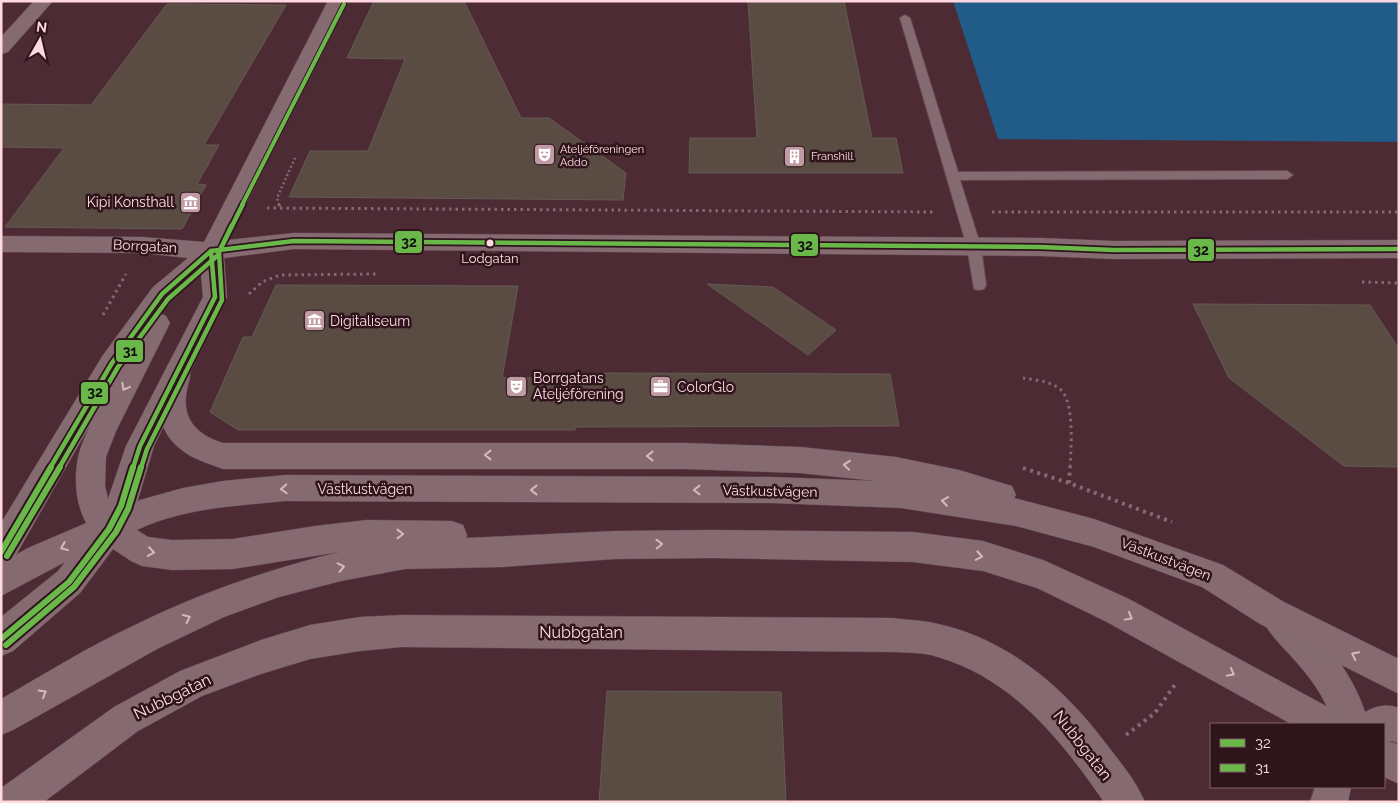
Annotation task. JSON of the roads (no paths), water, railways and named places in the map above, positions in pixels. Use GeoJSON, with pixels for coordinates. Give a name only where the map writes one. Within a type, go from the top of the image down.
{"type":"FeatureCollection","features":[{"type":"Feature","properties":{"kind":"street"},"geometry":{"type":"LineString","coordinates":[[1,48],[44,1]]}},
{"type":"Feature","properties":{"kind":"street"},"geometry":{"type":"LineString","coordinates":[[1,552],[112,363],[162,294],[211,251],[336,1]]}},
{"type":"Feature","properties":{"kind":"street","name":"Borrgatan"},"geometry":{"type":"LineString","coordinates":[[1,244],[142,244],[211,251],[294,241],[1114,250],[1399,249]]}},
{"type":"Feature","properties":{"kind":"street"},"geometry":{"type":"LineString","coordinates":[[1,638],[69,582],[109,529],[121,506],[140,446],[215,297],[211,251]]}},
{"type":"Feature","properties":{"kind":"street"},"geometry":{"type":"LineString","coordinates":[[162,294],[157,324],[102,430],[92,457],[90,486],[97,515],[109,529],[142,551],[172,555],[233,554],[315,540],[367,534],[523,537],[616,545]]}},
{"type":"Feature","properties":{"kind":"street"},"geometry":{"type":"LineString","coordinates":[[178,371],[171,398],[174,418],[183,436],[204,450],[223,456],[685,456],[800,460],[896,470],[959,482],[1013,499],[1094,533]]}},
{"type":"Feature","properties":{"kind":"street","name":"Västkustvägen"},"geometry":{"type":"LineString","coordinates":[[1,581],[39,558],[140,514],[183,502],[223,494],[286,488],[772,490],[910,496],[1016,512],[1094,533],[1212,576],[1272,612],[1399,677]]}},
{"type":"Feature","properties":{"kind":"street"},"geometry":{"type":"LineString","coordinates":[[1,718],[145,637],[217,604],[279,582],[341,566],[405,554],[502,552],[616,545],[713,544],[913,547],[983,556],[1043,575],[1117,610],[1323,723]]}},
{"type":"Feature","properties":{"kind":"street"},"geometry":{"type":"LineString","coordinates":[[1272,612],[1331,675],[1351,723]]}},
{"type":"Feature","properties":{"kind":"street","name":"Nubbgatan"},"geometry":{"type":"LineString","coordinates":[[13,802],[126,719],[192,683],[262,657],[310,642],[360,634],[402,631],[892,635],[937,640],[981,656],[1025,682],[1062,715],[1092,752],[1126,802]]}},
{"type":"Feature","properties":{"kind":"street"},"geometry":{"type":"LineString","coordinates":[[1385,724],[1392,723],[1399,726]]}},
{"type":"Feature","properties":{"kind":"street"},"geometry":{"type":"LineString","coordinates":[[1385,758],[1399,766]]}},
{"type":"Feature","properties":{"kind":"street"},"geometry":{"type":"LineString","coordinates":[[1329,802],[1333,788]]}},
{"type":"Feature","properties":{"kind":"lane"},"geometry":{"type":"LineString","coordinates":[[905,18],[974,247],[978,285]]}},
{"type":"Feature","properties":{"kind":"lane"},"geometry":{"type":"LineString","coordinates":[[953,176],[1287,175]]}},
{"type":"Feature","properties":{"kind":"water"},"geometry":{"type":"Polygon","coordinates":[[[953,1],[1399,1],[1399,142],[998,139],[953,1]]]}},
{"type":"Feature","properties":{"kind":"place","name":"Ateljéföreningen Addo"},"geometry":{"type":"Point","coordinates":[544,155]}},
{"type":"Feature","properties":{"kind":"place","name":"Franshill"},"geometry":{"type":"Point","coordinates":[795,156]}},
{"type":"Feature","properties":{"kind":"place","name":"Kipi Konsthall"},"geometry":{"type":"Point","coordinates":[190,202]}},
{"type":"Feature","properties":{"kind":"place","name":"Lodgatan"},"geometry":{"type":"Point","coordinates":[490,243]}},
{"type":"Feature","properties":{"kind":"place","name":"Digitaliseum"},"geometry":{"type":"Point","coordinates":[314,321]}},
{"type":"Feature","properties":{"kind":"place","name":"Borrgatans Ateljéförening"},"geometry":{"type":"Point","coordinates":[517,386]}},
{"type":"Feature","properties":{"kind":"place","name":"ColorGlo"},"geometry":{"type":"Point","coordinates":[661,387]}}]}
